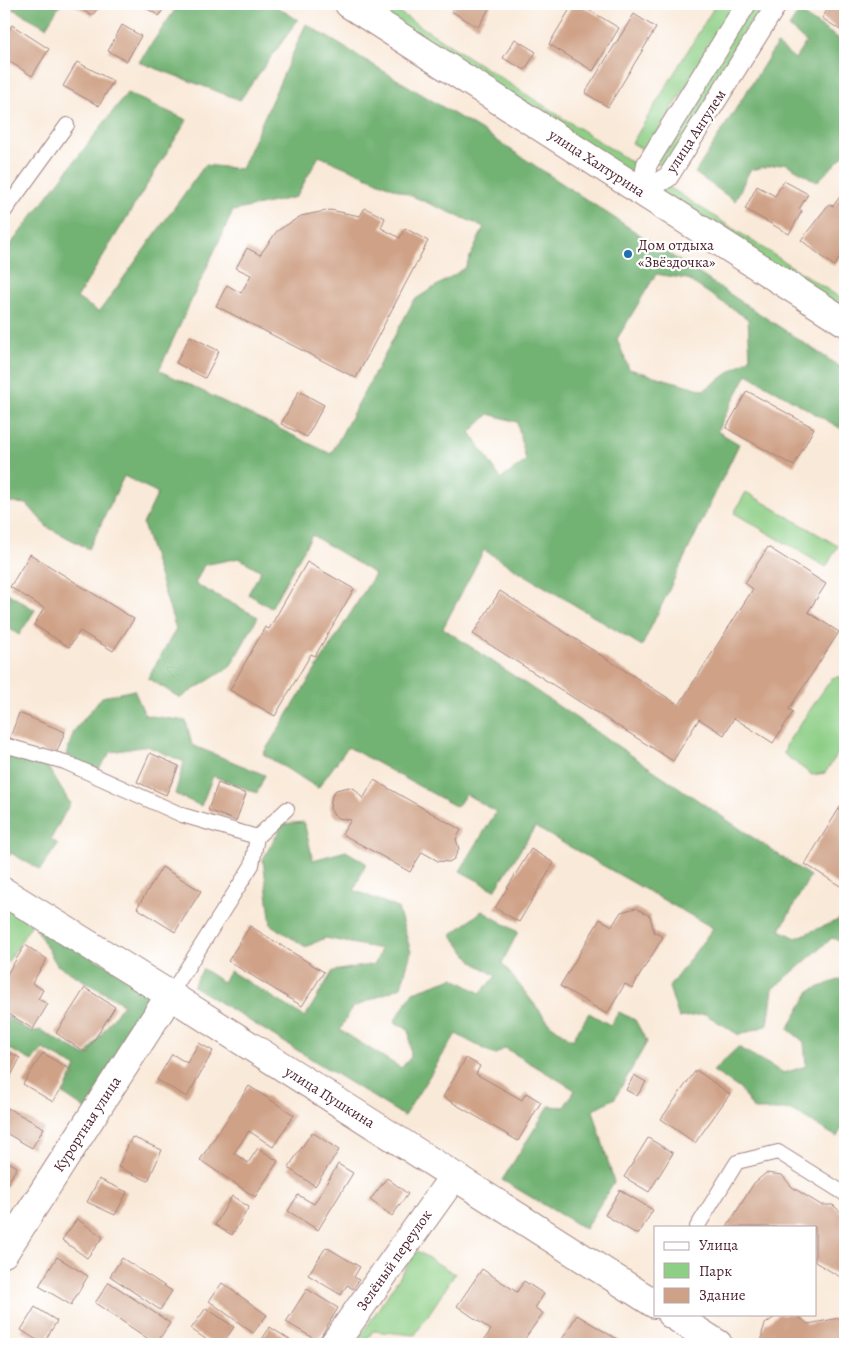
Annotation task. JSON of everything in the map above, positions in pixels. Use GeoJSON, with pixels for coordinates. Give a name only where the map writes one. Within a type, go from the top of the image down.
{"type":"FeatureCollection","features":[{"type":"Feature","properties":{"kind":"street","name":"улица Халтурина"},"geometry":{"type":"LineString","coordinates":[[349,4],[845,322]]}},
{"type":"Feature","properties":{"kind":"street","name":"улица Ангулем"},"geometry":{"type":"LineString","coordinates":[[642,192],[647,164],[746,4]]}},
{"type":"Feature","properties":{"kind":"street","name":"улица Ангулем"},"geometry":{"type":"LineString","coordinates":[[642,192],[668,177],[778,4]]}},
{"type":"Feature","properties":{"kind":"street","name":"улица Пушкина"},"geometry":{"type":"LineString","coordinates":[[4,892],[170,995],[571,1252],[654,1301]]}},
{"type":"Feature","properties":{"kind":"street","name":"Курортная улица"},"geometry":{"type":"LineString","coordinates":[[4,1253],[170,995]]}},
{"type":"Feature","properties":{"kind":"street","name":"Зелёный переулок"},"geometry":{"type":"LineString","coordinates":[[334,1344],[454,1176]]}},
{"type":"Feature","properties":{"kind":"street","name":"улица Пушкина"},"geometry":{"type":"LineString","coordinates":[[677,1316],[718,1344]]}},
{"type":"Feature","properties":{"kind":"lane"},"geometry":{"type":"LineString","coordinates":[[4,212],[67,125]]}},
{"type":"Feature","properties":{"kind":"lane"},"geometry":{"type":"LineString","coordinates":[[4,745],[65,762],[182,815],[257,837]]}},
{"type":"Feature","properties":{"kind":"lane"},"geometry":{"type":"LineString","coordinates":[[170,995],[252,865],[257,837],[287,809]]}},
{"type":"Feature","properties":{"kind":"lane"},"geometry":{"type":"LineString","coordinates":[[697,1226],[737,1162],[778,1152],[845,1194]]}},
{"type":"Feature","properties":{"kind":"green space"},"geometry":{"type":"Polygon","coordinates":[[[11,4],[60,5],[46,27],[13,9],[11,4]]]}},
{"type":"Feature","properties":{"kind":"green space"},"geometry":{"type":"Polygon","coordinates":[[[179,4],[272,4],[298,20],[240,100],[139,62],[179,4]]]}},
{"type":"Feature","properties":{"kind":"green space"},"geometry":{"type":"Polygon","coordinates":[[[365,4],[386,4],[639,167],[638,179],[365,4]]]}},
{"type":"Feature","properties":{"kind":"green space"},"geometry":{"type":"Polygon","coordinates":[[[716,4],[738,4],[646,151],[632,143],[716,4]]]}},
{"type":"Feature","properties":{"kind":"green space"},"geometry":{"type":"Polygon","coordinates":[[[751,4],[773,4],[667,170],[653,160],[751,4]]]}},
{"type":"Feature","properties":{"kind":"green space"},"geometry":{"type":"Polygon","coordinates":[[[799,12],[838,38],[845,56],[845,93],[839,102],[845,106],[845,154],[817,182],[785,163],[750,170],[735,201],[695,173],[777,44],[795,59],[806,42],[789,27],[799,12]]]}},
{"type":"Feature","properties":{"kind":"green space"},"geometry":{"type":"Polygon","coordinates":[[[306,24],[487,134],[845,370],[845,431],[747,374],[717,431],[739,444],[642,646],[484,550],[443,628],[810,876],[780,930],[796,938],[845,917],[845,943],[832,938],[773,989],[768,1025],[739,1035],[705,1014],[679,1018],[669,987],[713,928],[535,827],[495,890],[460,871],[496,812],[466,794],[457,807],[348,747],[318,788],[263,754],[375,574],[312,535],[271,608],[248,594],[261,571],[239,558],[204,565],[195,584],[258,617],[230,667],[180,698],[148,678],[176,629],[143,524],[158,493],[124,476],[89,549],[47,527],[27,504],[4,502],[4,253],[127,93],[187,120],[77,298],[99,312],[205,165],[241,169],[306,24]],[[319,156],[296,197],[233,211],[159,370],[331,454],[414,300],[465,268],[484,227],[319,156]],[[656,274],[617,339],[629,369],[704,390],[750,358],[748,319],[687,279],[656,274]],[[489,414],[470,432],[501,479],[526,461],[517,422],[489,414]]]}},
{"type":"Feature","properties":{"kind":"green space"},"geometry":{"type":"Polygon","coordinates":[[[669,187],[845,301],[845,313],[656,191],[669,187]]]}},
{"type":"Feature","properties":{"kind":"green space"},"geometry":{"type":"Polygon","coordinates":[[[746,492],[838,546],[826,567],[734,513],[746,492]]]}},
{"type":"Feature","properties":{"kind":"green space"},"geometry":{"type":"Polygon","coordinates":[[[4,591],[35,610],[19,635],[4,625],[4,591]]]}},
{"type":"Feature","properties":{"kind":"green space"},"geometry":{"type":"Polygon","coordinates":[[[844,676],[845,743],[825,773],[812,775],[784,754],[787,743],[832,678],[844,676]]]}},
{"type":"Feature","properties":{"kind":"green space"},"geometry":{"type":"Polygon","coordinates":[[[134,690],[145,715],[186,721],[192,745],[265,775],[257,793],[213,776],[201,806],[175,794],[184,762],[147,746],[111,752],[98,770],[66,755],[74,731],[102,697],[134,690]]]}},
{"type":"Feature","properties":{"kind":"green space"},"geometry":{"type":"Polygon","coordinates":[[[4,754],[47,766],[70,803],[51,839],[58,844],[40,870],[11,853],[4,862],[4,754]]]}},
{"type":"Feature","properties":{"kind":"green space"},"geometry":{"type":"Polygon","coordinates":[[[304,822],[313,860],[346,851],[366,863],[354,890],[398,908],[411,952],[401,987],[352,1008],[340,1030],[401,1068],[411,1057],[409,1030],[394,1022],[413,992],[453,978],[480,993],[496,976],[473,962],[451,935],[482,911],[518,932],[502,963],[550,1024],[572,1040],[589,1013],[610,1025],[619,1012],[635,1020],[647,1042],[615,1098],[593,1110],[614,1182],[585,1229],[502,1180],[549,1106],[564,1107],[575,1090],[505,1048],[495,1055],[456,1034],[404,1116],[193,986],[203,969],[223,982],[230,971],[305,1017],[333,971],[375,964],[381,949],[325,938],[306,947],[271,925],[263,859],[283,824],[304,822]]]}},
{"type":"Feature","properties":{"kind":"green space"},"geometry":{"type":"Polygon","coordinates":[[[8,910],[32,924],[7,963],[4,961],[4,918],[8,910]]]}},
{"type":"Feature","properties":{"kind":"green space"},"geometry":{"type":"Polygon","coordinates":[[[35,927],[163,995],[88,1111],[63,1094],[76,1067],[43,1049],[32,1061],[4,1046],[4,1015],[31,1032],[40,1030],[86,1056],[123,1004],[57,965],[35,927]]]}},
{"type":"Feature","properties":{"kind":"green space"},"geometry":{"type":"Polygon","coordinates":[[[845,977],[845,1122],[837,1137],[791,1110],[754,1110],[740,1089],[713,1071],[738,1047],[784,1073],[806,1066],[804,1042],[788,1029],[810,991],[845,977]]]}},
{"type":"Feature","properties":{"kind":"green space"},"geometry":{"type":"Polygon","coordinates":[[[417,1251],[455,1274],[415,1335],[373,1331],[364,1344],[355,1344],[417,1251]]]}},
{"type":"Feature","properties":{"kind":"building"},"geometry":{"type":"Polygon","coordinates":[[[73,4],[101,4],[92,16],[73,4]]]}},
{"type":"Feature","properties":{"kind":"building"},"geometry":{"type":"Polygon","coordinates":[[[140,4],[166,4],[159,16],[140,4]]]}},
{"type":"Feature","properties":{"kind":"building"},"geometry":{"type":"Polygon","coordinates":[[[456,4],[492,4],[478,27],[451,11],[456,4]]]}},
{"type":"Feature","properties":{"kind":"building"},"geometry":{"type":"Polygon","coordinates":[[[573,4],[579,4],[619,28],[593,71],[549,44],[573,4]]]}},
{"type":"Feature","properties":{"kind":"building"},"geometry":{"type":"Polygon","coordinates":[[[831,4],[845,4],[845,33],[822,18],[831,4]]]}},
{"type":"Feature","properties":{"kind":"building"},"geometry":{"type":"Polygon","coordinates":[[[634,14],[656,28],[608,107],[585,93],[634,14]]]}},
{"type":"Feature","properties":{"kind":"building"},"geometry":{"type":"Polygon","coordinates":[[[12,25],[49,49],[32,76],[4,58],[4,38],[12,25]]]}},
{"type":"Feature","properties":{"kind":"building"},"geometry":{"type":"Polygon","coordinates":[[[122,25],[141,36],[127,61],[108,51],[122,25]]]}},
{"type":"Feature","properties":{"kind":"building"},"geometry":{"type":"Polygon","coordinates":[[[515,39],[536,52],[525,70],[503,58],[515,39]]]}},
{"type":"Feature","properties":{"kind":"building"},"geometry":{"type":"Polygon","coordinates":[[[77,62],[113,81],[99,106],[63,86],[77,62]]]}},
{"type":"Feature","properties":{"kind":"building"},"geometry":{"type":"Polygon","coordinates":[[[784,181],[808,194],[799,209],[802,211],[789,234],[745,209],[757,186],[775,196],[784,181]]]}},
{"type":"Feature","properties":{"kind":"building"},"geometry":{"type":"Polygon","coordinates":[[[845,190],[845,251],[834,266],[801,240],[829,204],[833,206],[845,190]]]}},
{"type":"Feature","properties":{"kind":"building"},"geometry":{"type":"Polygon","coordinates":[[[365,208],[385,218],[381,228],[400,238],[405,228],[428,241],[356,378],[216,306],[227,285],[241,293],[251,275],[236,268],[247,248],[260,255],[277,231],[301,216],[330,210],[360,216],[365,208]]]}},
{"type":"Feature","properties":{"kind":"building"},"geometry":{"type":"Polygon","coordinates":[[[190,336],[219,351],[205,378],[176,363],[190,336]]]}},
{"type":"Feature","properties":{"kind":"building"},"geometry":{"type":"Polygon","coordinates":[[[299,391],[324,405],[307,437],[281,424],[299,391]]]}},
{"type":"Feature","properties":{"kind":"building"},"geometry":{"type":"Polygon","coordinates":[[[747,391],[814,428],[794,466],[726,428],[747,391]]]}},
{"type":"Feature","properties":{"kind":"building"},"geometry":{"type":"Polygon","coordinates":[[[768,547],[826,584],[808,612],[839,632],[789,709],[793,712],[773,743],[734,718],[724,735],[699,719],[673,761],[473,634],[500,591],[679,705],[753,589],[745,583],[768,547]]]}},
{"type":"Feature","properties":{"kind":"building"},"geometry":{"type":"Polygon","coordinates":[[[30,554],[134,619],[113,651],[80,631],[69,647],[34,625],[44,608],[10,587],[30,554]]]}},
{"type":"Feature","properties":{"kind":"building"},"geometry":{"type":"Polygon","coordinates":[[[307,562],[354,589],[315,656],[311,654],[275,716],[230,690],[265,627],[269,629],[307,562]]]}},
{"type":"Feature","properties":{"kind":"building"},"geometry":{"type":"Polygon","coordinates":[[[19,713],[65,732],[55,756],[10,738],[19,713]]]}},
{"type":"Feature","properties":{"kind":"building"},"geometry":{"type":"Polygon","coordinates":[[[150,753],[179,766],[166,795],[137,782],[150,753]]]}},
{"type":"Feature","properties":{"kind":"building"},"geometry":{"type":"Polygon","coordinates":[[[374,780],[461,830],[456,839],[459,849],[454,859],[449,862],[438,861],[422,852],[410,872],[342,834],[351,820],[338,818],[333,814],[330,808],[332,795],[336,790],[349,787],[355,789],[363,799],[374,780]]]}},
{"type":"Feature","properties":{"kind":"building"},"geometry":{"type":"Polygon","coordinates":[[[218,783],[246,794],[236,821],[208,810],[218,783]]]}},
{"type":"Feature","properties":{"kind":"building"},"geometry":{"type":"Polygon","coordinates":[[[845,799],[845,889],[805,864],[845,799]]]}},
{"type":"Feature","properties":{"kind":"building"},"geometry":{"type":"Polygon","coordinates":[[[531,849],[554,863],[519,922],[495,908],[531,849]]]}},
{"type":"Feature","properties":{"kind":"building"},"geometry":{"type":"Polygon","coordinates":[[[162,867],[201,891],[175,932],[137,908],[162,867]]]}},
{"type":"Feature","properties":{"kind":"building"},"geometry":{"type":"Polygon","coordinates":[[[636,908],[650,916],[654,932],[663,937],[632,988],[625,984],[607,1014],[560,986],[600,919],[612,926],[621,912],[636,908]]]}},
{"type":"Feature","properties":{"kind":"building"},"geometry":{"type":"Polygon","coordinates":[[[250,926],[324,972],[302,1006],[228,961],[250,926]]]}},
{"type":"Feature","properties":{"kind":"building"},"geometry":{"type":"Polygon","coordinates":[[[25,945],[47,959],[32,983],[43,990],[38,999],[48,1004],[33,1029],[4,1011],[4,979],[25,945]]]}},
{"type":"Feature","properties":{"kind":"building"},"geometry":{"type":"Polygon","coordinates":[[[85,988],[115,1007],[86,1053],[56,1033],[85,988]]]}},
{"type":"Feature","properties":{"kind":"building"},"geometry":{"type":"Polygon","coordinates":[[[199,1043],[213,1051],[187,1097],[157,1080],[172,1054],[187,1063],[199,1043]]]}},
{"type":"Feature","properties":{"kind":"building"},"geometry":{"type":"Polygon","coordinates":[[[4,1050],[20,1058],[9,1080],[4,1077],[4,1050]]]}},
{"type":"Feature","properties":{"kind":"building"},"geometry":{"type":"Polygon","coordinates":[[[43,1053],[72,1071],[53,1102],[23,1084],[43,1053]]]}},
{"type":"Feature","properties":{"kind":"building"},"geometry":{"type":"Polygon","coordinates":[[[466,1058],[480,1066],[476,1074],[522,1100],[526,1093],[541,1102],[518,1141],[443,1097],[466,1058]]]}},
{"type":"Feature","properties":{"kind":"building"},"geometry":{"type":"Polygon","coordinates":[[[696,1070],[730,1094],[695,1143],[661,1119],[696,1070]]]}},
{"type":"Feature","properties":{"kind":"building"},"geometry":{"type":"Polygon","coordinates":[[[634,1075],[646,1082],[637,1096],[626,1090],[634,1075]]]}},
{"type":"Feature","properties":{"kind":"building"},"geometry":{"type":"Polygon","coordinates":[[[249,1086],[294,1115],[273,1147],[249,1131],[234,1153],[248,1163],[258,1148],[278,1161],[255,1197],[200,1160],[249,1086]]]}},
{"type":"Feature","properties":{"kind":"building"},"geometry":{"type":"Polygon","coordinates":[[[4,1106],[44,1128],[32,1148],[4,1132],[4,1106]]]}},
{"type":"Feature","properties":{"kind":"building"},"geometry":{"type":"Polygon","coordinates":[[[312,1132],[339,1150],[315,1186],[288,1168],[312,1132]]]}},
{"type":"Feature","properties":{"kind":"building"},"geometry":{"type":"Polygon","coordinates":[[[132,1137],[162,1150],[148,1181],[118,1167],[132,1137]]]}},
{"type":"Feature","properties":{"kind":"building"},"geometry":{"type":"Polygon","coordinates":[[[648,1138],[673,1153],[649,1192],[624,1177],[648,1138]]]}},
{"type":"Feature","properties":{"kind":"building"},"geometry":{"type":"Polygon","coordinates":[[[4,1159],[17,1167],[4,1190],[4,1159]]]}},
{"type":"Feature","properties":{"kind":"building"},"geometry":{"type":"Polygon","coordinates":[[[338,1164],[353,1173],[318,1230],[288,1211],[298,1195],[314,1204],[338,1164]]]}},
{"type":"Feature","properties":{"kind":"building"},"geometry":{"type":"Polygon","coordinates":[[[766,1173],[782,1175],[792,1187],[821,1205],[833,1205],[843,1214],[845,1220],[845,1294],[842,1278],[816,1263],[816,1226],[728,1226],[754,1183],[766,1173]]]}},
{"type":"Feature","properties":{"kind":"building"},"geometry":{"type":"Polygon","coordinates":[[[387,1178],[408,1194],[392,1216],[370,1200],[387,1178]]]}},
{"type":"Feature","properties":{"kind":"building"},"geometry":{"type":"Polygon","coordinates":[[[99,1179],[127,1192],[115,1215],[87,1202],[99,1179]]]}},
{"type":"Feature","properties":{"kind":"building"},"geometry":{"type":"Polygon","coordinates":[[[620,1190],[653,1210],[638,1235],[605,1215],[620,1190]]]}},
{"type":"Feature","properties":{"kind":"building"},"geometry":{"type":"Polygon","coordinates":[[[232,1196],[249,1207],[232,1235],[215,1225],[232,1196]]]}},
{"type":"Feature","properties":{"kind":"building"},"geometry":{"type":"Polygon","coordinates":[[[77,1219],[103,1237],[87,1258],[62,1240],[77,1219]]]}},
{"type":"Feature","properties":{"kind":"building"},"geometry":{"type":"Polygon","coordinates":[[[326,1247],[360,1267],[354,1277],[359,1280],[353,1289],[347,1285],[341,1295],[308,1275],[326,1247]]]}},
{"type":"Feature","properties":{"kind":"building"},"geometry":{"type":"Polygon","coordinates":[[[57,1257],[88,1276],[71,1305],[39,1286],[57,1257]]]}},
{"type":"Feature","properties":{"kind":"building"},"geometry":{"type":"Polygon","coordinates":[[[122,1258],[172,1291],[160,1310],[110,1276],[122,1258]]]}},
{"type":"Feature","properties":{"kind":"building"},"geometry":{"type":"Polygon","coordinates":[[[482,1269],[517,1292],[524,1281],[544,1294],[535,1308],[543,1313],[521,1344],[481,1344],[491,1330],[457,1306],[482,1269]]]}},
{"type":"Feature","properties":{"kind":"building"},"geometry":{"type":"Polygon","coordinates":[[[109,1282],[170,1323],[156,1344],[95,1303],[109,1282]]]}},
{"type":"Feature","properties":{"kind":"building"},"geometry":{"type":"Polygon","coordinates":[[[222,1283],[267,1315],[253,1333],[209,1301],[222,1283]]]}},
{"type":"Feature","properties":{"kind":"building"},"geometry":{"type":"Polygon","coordinates":[[[307,1289],[338,1308],[318,1341],[286,1322],[307,1289]]]}},
{"type":"Feature","properties":{"kind":"building"},"geometry":{"type":"Polygon","coordinates":[[[35,1307],[57,1321],[43,1344],[21,1330],[35,1307]]]}},
{"type":"Feature","properties":{"kind":"building"},"geometry":{"type":"Polygon","coordinates":[[[206,1308],[234,1327],[222,1344],[213,1344],[191,1329],[206,1308]]]}},
{"type":"Feature","properties":{"kind":"building"},"geometry":{"type":"Polygon","coordinates":[[[577,1315],[625,1344],[559,1344],[577,1315]]]}},
{"type":"Feature","properties":{"kind":"building"},"geometry":{"type":"Polygon","coordinates":[[[776,1316],[798,1316],[808,1324],[845,1317],[845,1344],[762,1344],[762,1333],[765,1324],[776,1316]]]}},
{"type":"Feature","properties":{"kind":"building"},"geometry":{"type":"Polygon","coordinates":[[[270,1327],[296,1344],[259,1344],[270,1327]]]}},
{"type":"Feature","properties":{"kind":"place","name":"Дом отдыха «Звёздочка»"},"geometry":{"type":"Point","coordinates":[628,254]}}]}
